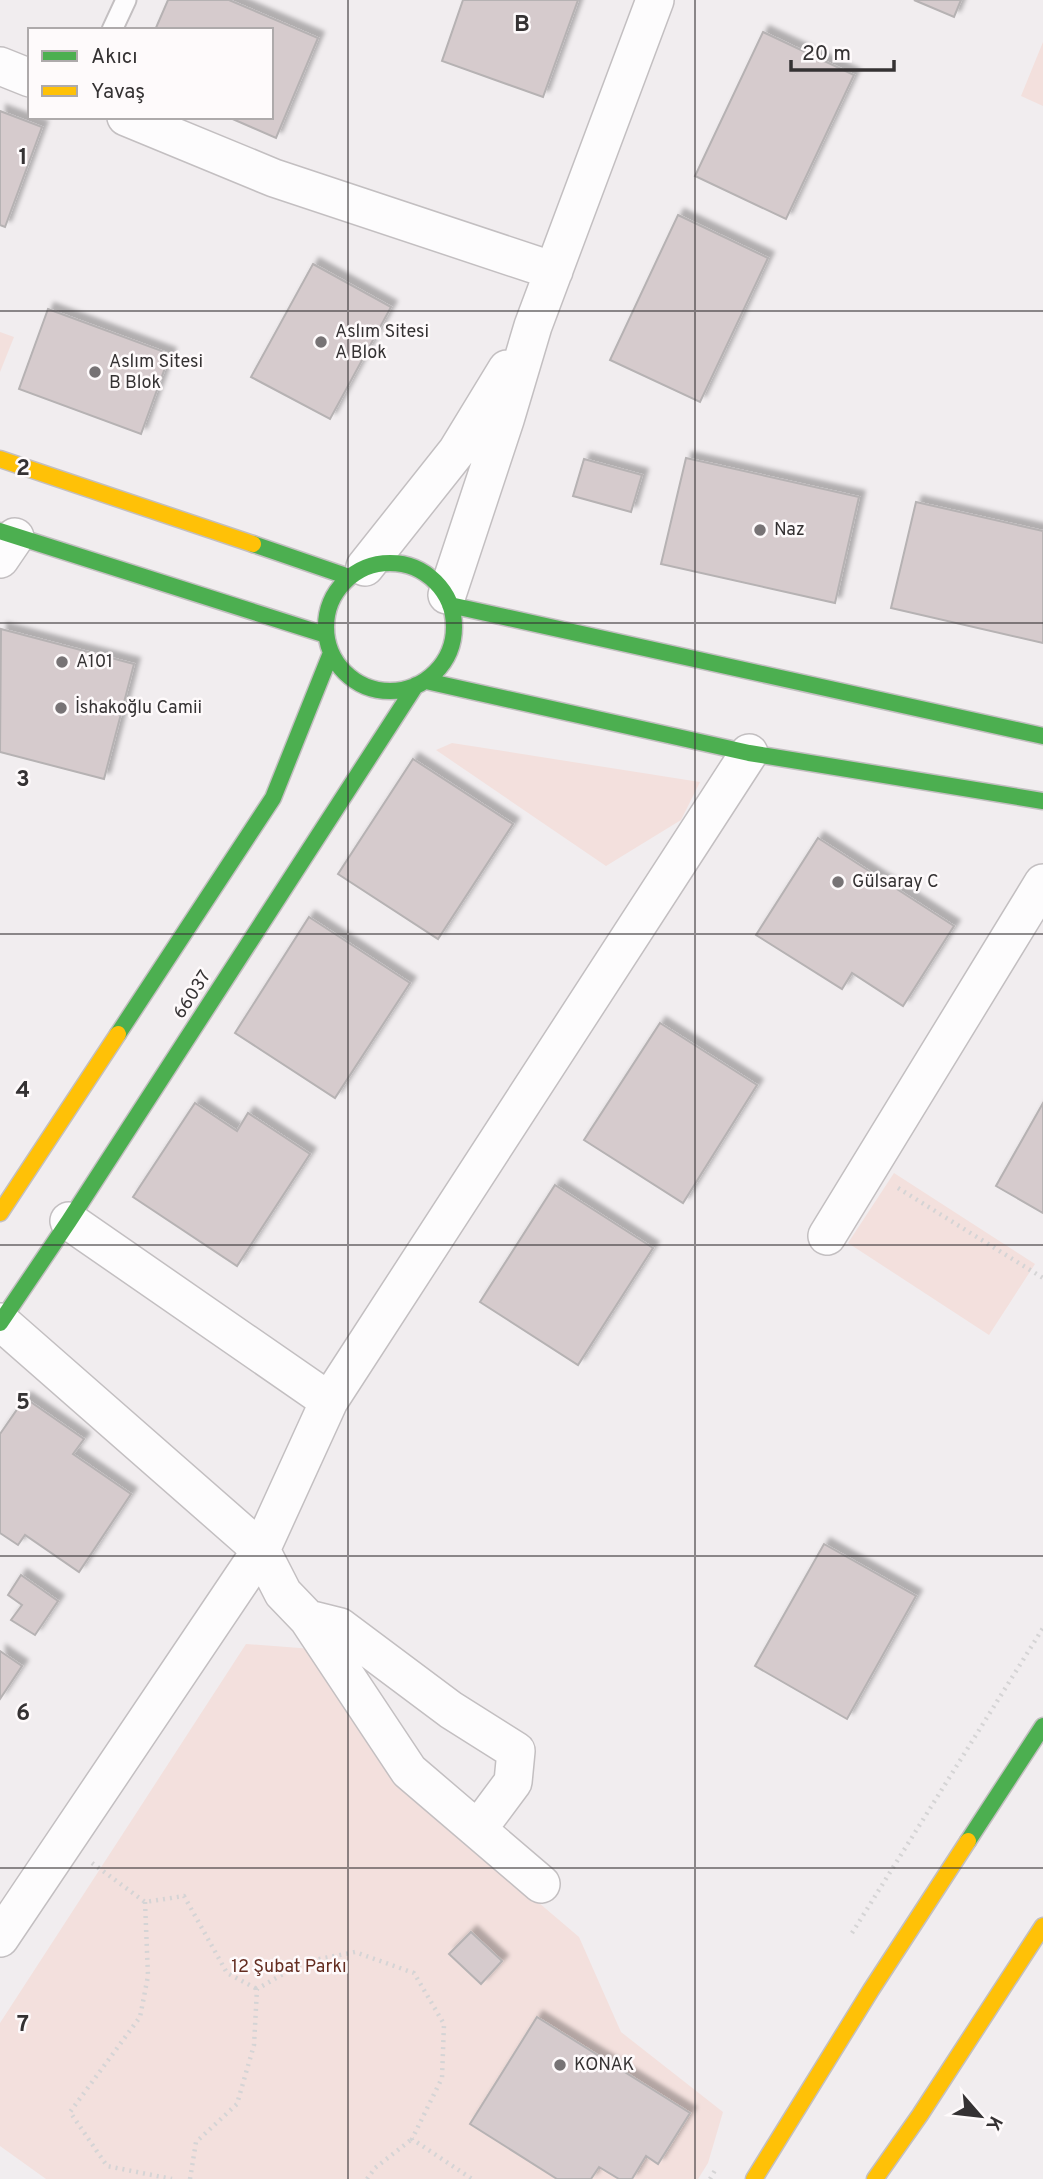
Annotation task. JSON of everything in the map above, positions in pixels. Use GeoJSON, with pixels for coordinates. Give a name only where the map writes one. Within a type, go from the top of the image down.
{"type":"FeatureCollection","features":[{"type":"Feature","properties":{"kind":"street"},"geometry":{"type":"LineString","coordinates":[[449,600],[533,326],[655,0]]}},
{"type":"Feature","properties":{"kind":"street"},"geometry":{"type":"LineString","coordinates":[[0,66],[28,77]]}},
{"type":"Feature","properties":{"kind":"street"},"geometry":{"type":"LineString","coordinates":[[131,119],[274,178],[554,271]]}},
{"type":"Feature","properties":{"kind":"street"},"geometry":{"type":"LineString","coordinates":[[0,459],[357,572],[382,562],[400,562],[418,568],[433,578],[449,600],[454,616],[455,634],[440,669],[421,683],[405,690],[383,691],[361,685],[343,672],[331,653],[326,635],[332,597],[357,572],[457,451],[533,326]]}},
{"type":"Feature","properties":{"kind":"street"},"geometry":{"type":"LineString","coordinates":[[5,543],[326,635]]}},
{"type":"Feature","properties":{"kind":"street"},"geometry":{"type":"LineString","coordinates":[[449,600],[1043,736]]}},
{"type":"Feature","properties":{"kind":"street"},"geometry":{"type":"LineString","coordinates":[[0,1213],[273,798],[331,653]]}},
{"type":"Feature","properties":{"kind":"street"},"geometry":{"type":"LineString","coordinates":[[421,683],[749,753],[1043,801]]}},
{"type":"Feature","properties":{"kind":"street","name":"66037"},"geometry":{"type":"LineString","coordinates":[[1,1323],[421,683]]}},
{"type":"Feature","properties":{"kind":"street"},"geometry":{"type":"LineString","coordinates":[[0,1938],[261,1550],[329,1401],[749,753]]}},
{"type":"Feature","properties":{"kind":"street"},"geometry":{"type":"LineString","coordinates":[[827,1236],[1043,883]]}},
{"type":"Feature","properties":{"kind":"street"},"geometry":{"type":"LineString","coordinates":[[69,1221],[329,1401]]}},
{"type":"Feature","properties":{"kind":"street"},"geometry":{"type":"LineString","coordinates":[[1,1323],[261,1550],[283,1593],[308,1619],[409,1771],[541,1884]]}},
{"type":"Feature","properties":{"kind":"street"},"geometry":{"type":"LineString","coordinates":[[308,1619],[340,1627],[451,1710],[516,1751],[513,1782],[478,1829]]}},
{"type":"Feature","properties":{"kind":"street"},"geometry":{"type":"LineString","coordinates":[[754,2179],[871,1990],[1043,1726]]}},
{"type":"Feature","properties":{"kind":"street"},"geometry":{"type":"LineString","coordinates":[[875,2179],[1043,1926]]}},
{"type":"Feature","properties":{"kind":"lane"},"geometry":{"type":"LineString","coordinates":[[112,28],[126,0]]}},
{"type":"Feature","properties":{"kind":"path"},"geometry":{"type":"LineString","coordinates":[[868,1170],[1043,1278]]}},
{"type":"Feature","properties":{"kind":"path"},"geometry":{"type":"LineString","coordinates":[[852,1933],[1043,1628]]}},
{"type":"Feature","properties":{"kind":"path"},"geometry":{"type":"LineString","coordinates":[[64,1841],[145,1902],[184,1896],[227,1973],[257,1989]]}},
{"type":"Feature","properties":{"kind":"path"},"geometry":{"type":"LineString","coordinates":[[145,1902],[148,1976],[140,2017],[70,2112],[107,2166],[172,2179]]}},
{"type":"Feature","properties":{"kind":"path"},"geometry":{"type":"LineString","coordinates":[[257,1989],[304,1962],[355,1952],[414,1973],[444,2024],[442,2078],[412,2139],[375,2168],[367,2179]]}},
{"type":"Feature","properties":{"kind":"path"},"geometry":{"type":"LineString","coordinates":[[190,2179],[196,2142],[237,2104],[254,2045],[257,1989]]}},
{"type":"Feature","properties":{"kind":"path"},"geometry":{"type":"LineString","coordinates":[[412,2139],[472,2179]]}},
{"type":"Feature","properties":{"kind":"green space"},"geometry":{"type":"Polygon","coordinates":[[[1043,42],[1043,106],[1021,96],[1043,42]]]}},
{"type":"Feature","properties":{"kind":"green space"},"geometry":{"type":"Polygon","coordinates":[[[0,332],[14,337],[0,372],[0,332]]]}},
{"type":"Feature","properties":{"kind":"green space"},"geometry":{"type":"Polygon","coordinates":[[[452,743],[700,782],[681,820],[606,866],[436,750],[452,743]]]}},
{"type":"Feature","properties":{"kind":"green space"},"geometry":{"type":"Polygon","coordinates":[[[894,1173],[1035,1264],[989,1335],[848,1243],[894,1173]]]}},
{"type":"Feature","properties":{"kind":"green space","name":"12 Şubat Parkı"},"geometry":{"type":"Polygon","coordinates":[[[246,1644],[326,1650],[396,1781],[579,1937],[621,2032],[723,2112],[708,2163],[698,2179],[46,2179],[0,2146],[0,2023],[246,1644]]]}},
{"type":"Feature","properties":{"kind":"building"},"geometry":{"type":"Polygon","coordinates":[[[168,0],[229,0],[318,38],[276,138],[233,119],[273,119],[273,28],[156,28],[168,0]]]}},
{"type":"Feature","properties":{"kind":"building"},"geometry":{"type":"Polygon","coordinates":[[[463,0],[578,0],[543,97],[442,61],[463,0]]]}},
{"type":"Feature","properties":{"kind":"building"},"geometry":{"type":"Polygon","coordinates":[[[914,0],[961,0],[954,17],[914,0]]]}},
{"type":"Feature","properties":{"kind":"building"},"geometry":{"type":"Polygon","coordinates":[[[763,32],[854,75],[786,219],[695,176],[763,32]]]}},
{"type":"Feature","properties":{"kind":"building"},"geometry":{"type":"Polygon","coordinates":[[[0,111],[42,127],[5,227],[0,225],[0,111]]]}},
{"type":"Feature","properties":{"kind":"building"},"geometry":{"type":"Polygon","coordinates":[[[678,215],[768,258],[700,402],[610,360],[678,215]]]}},
{"type":"Feature","properties":{"kind":"building","name":"Aslım Sitesi A Blok"},"geometry":{"type":"Polygon","coordinates":[[[313,264],[391,307],[330,419],[251,377],[313,264]]]}},
{"type":"Feature","properties":{"kind":"building","name":"Aslım Sitesi B Blok"},"geometry":{"type":"Polygon","coordinates":[[[48,309],[170,354],[141,434],[19,389],[48,309]]]}},
{"type":"Feature","properties":{"kind":"building","name":"Naz"},"geometry":{"type":"Polygon","coordinates":[[[686,458],[859,497],[835,603],[661,564],[686,458]]]}},
{"type":"Feature","properties":{"kind":"building"},"geometry":{"type":"Polygon","coordinates":[[[584,459],[642,475],[631,512],[573,496],[584,459]]]}},
{"type":"Feature","properties":{"kind":"building"},"geometry":{"type":"Polygon","coordinates":[[[916,502],[1043,531],[1043,643],[891,608],[916,502]]]}},
{"type":"Feature","properties":{"kind":"building","name":"İshakoğlu Camii"},"geometry":{"type":"Polygon","coordinates":[[[1,629],[134,664],[104,779],[0,752],[1,629]]]}},
{"type":"Feature","properties":{"kind":"building"},"geometry":{"type":"Polygon","coordinates":[[[413,759],[513,824],[438,939],[338,874],[413,759]]]}},
{"type":"Feature","properties":{"kind":"building","name":"Gülsaray C"},"geometry":{"type":"Polygon","coordinates":[[[818,838],[954,926],[903,1006],[852,973],[842,989],[756,935],[818,838]]]}},
{"type":"Feature","properties":{"kind":"building"},"geometry":{"type":"Polygon","coordinates":[[[309,917],[410,983],[335,1098],[235,1033],[309,917]]]}},
{"type":"Feature","properties":{"kind":"building"},"geometry":{"type":"Polygon","coordinates":[[[660,1023],[757,1085],[683,1203],[584,1140],[660,1023]]]}},
{"type":"Feature","properties":{"kind":"building"},"geometry":{"type":"Polygon","coordinates":[[[195,1103],[237,1131],[248,1113],[310,1154],[237,1266],[133,1197],[195,1103]]]}},
{"type":"Feature","properties":{"kind":"building"},"geometry":{"type":"Polygon","coordinates":[[[1043,1103],[1043,1213],[996,1186],[1043,1103]]]}},
{"type":"Feature","properties":{"kind":"building"},"geometry":{"type":"Polygon","coordinates":[[[555,1185],[653,1248],[578,1365],[480,1302],[555,1185]]]}},
{"type":"Feature","properties":{"kind":"building"},"geometry":{"type":"Polygon","coordinates":[[[25,1398],[84,1439],[73,1454],[131,1494],[79,1572],[25,1535],[18,1545],[0,1533],[0,1434],[25,1398]]]}},
{"type":"Feature","properties":{"kind":"building"},"geometry":{"type":"Polygon","coordinates":[[[824,1544],[916,1596],[847,1719],[755,1666],[824,1544]]]}},
{"type":"Feature","properties":{"kind":"building"},"geometry":{"type":"Polygon","coordinates":[[[21,1575],[58,1601],[35,1635],[11,1620],[22,1605],[8,1595],[21,1575]]]}},
{"type":"Feature","properties":{"kind":"building"},"geometry":{"type":"Polygon","coordinates":[[[0,1651],[22,1666],[0,1699],[0,1651]]]}},
{"type":"Feature","properties":{"kind":"building"},"geometry":{"type":"Polygon","coordinates":[[[471,1932],[502,1961],[481,1984],[449,1954],[471,1932]]]}},
{"type":"Feature","properties":{"kind":"building","name":"KONAK"},"geometry":{"type":"Polygon","coordinates":[[[537,2017],[690,2113],[658,2164],[646,2156],[632,2179],[619,2179],[599,2167],[591,2179],[557,2179],[470,2124],[537,2017]]]}},
{"type":"Feature","properties":{"kind":"traffic: fast"},"geometry":{"type":"LineString","coordinates":[[0,531],[326,635]]}},
{"type":"Feature","properties":{"kind":"traffic: fast"},"geometry":{"type":"LineString","coordinates":[[253,544],[349,577]]}},
{"type":"Feature","properties":{"kind":"traffic: fast"},"geometry":{"type":"LineString","coordinates":[[390,563],[415,567],[436,581],[450,602],[454,627],[450,652],[436,673],[415,687],[390,691],[365,687],[344,673],[330,652],[326,627],[330,602],[344,581],[365,567],[390,563]]}},
{"type":"Feature","properties":{"kind":"traffic: fast"},"geometry":{"type":"LineString","coordinates":[[450,605],[1043,736]]}},
{"type":"Feature","properties":{"kind":"traffic: fast"},"geometry":{"type":"LineString","coordinates":[[118,1034],[273,798],[331,653]]}},
{"type":"Feature","properties":{"kind":"traffic: fast"},"geometry":{"type":"LineString","coordinates":[[426,681],[749,753],[1043,801]]}},
{"type":"Feature","properties":{"kind":"traffic: fast"},"geometry":{"type":"LineString","coordinates":[[0,1323],[416,685]]}},
{"type":"Feature","properties":{"kind":"traffic: fast"},"geometry":{"type":"LineString","coordinates":[[968,1841],[1043,1726]]}},
{"type":"Feature","properties":{"kind":"traffic: slow"},"geometry":{"type":"LineString","coordinates":[[0,459],[253,544]]}},
{"type":"Feature","properties":{"kind":"traffic: slow"},"geometry":{"type":"LineString","coordinates":[[0,1213],[118,1034]]}},
{"type":"Feature","properties":{"kind":"traffic: slow"},"geometry":{"type":"LineString","coordinates":[[754,2179],[871,1990],[968,1841]]}},
{"type":"Feature","properties":{"kind":"traffic: slow"},"geometry":{"type":"LineString","coordinates":[[875,2179],[1043,1926]]}},
{"type":"Feature","properties":{"kind":"place","name":"Aslım Sitesi A Blok"},"geometry":{"type":"Point","coordinates":[321,342]}},
{"type":"Feature","properties":{"kind":"place","name":"Aslım Sitesi B Blok"},"geometry":{"type":"Point","coordinates":[95,372]}},
{"type":"Feature","properties":{"kind":"place","name":"Naz"},"geometry":{"type":"Point","coordinates":[760,530]}},
{"type":"Feature","properties":{"kind":"place","name":"A101"},"geometry":{"type":"Point","coordinates":[62,662]}},
{"type":"Feature","properties":{"kind":"place","name":"İshakoğlu Camii"},"geometry":{"type":"Point","coordinates":[61,708]}},
{"type":"Feature","properties":{"kind":"place","name":"Gülsaray C"},"geometry":{"type":"Point","coordinates":[838,882]}},
{"type":"Feature","properties":{"kind":"place","name":"KONAK"},"geometry":{"type":"Point","coordinates":[560,2065]}}]}
